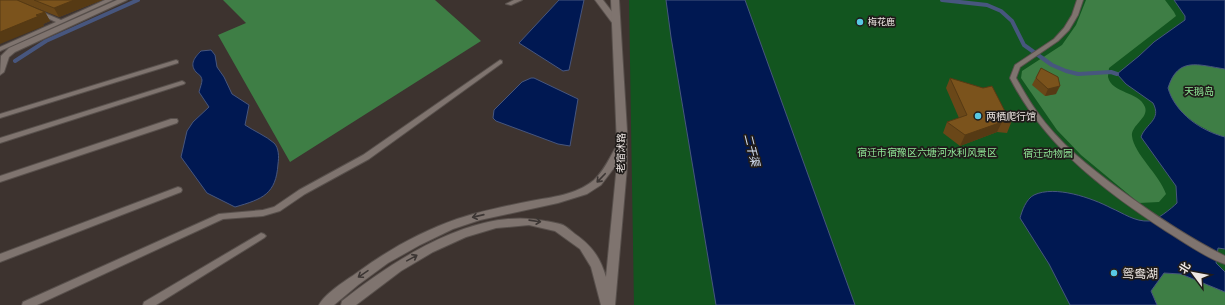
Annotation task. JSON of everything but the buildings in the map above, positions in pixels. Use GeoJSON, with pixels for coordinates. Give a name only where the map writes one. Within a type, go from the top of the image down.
{"type":"FeatureCollection","features":[{"type":"Feature","properties":{"kind":"main road"},"geometry":{"type":"LineString","coordinates":[[0,72],[5,56],[23,44],[123,0]]}},
{"type":"Feature","properties":{"kind":"main road"},"geometry":{"type":"LineString","coordinates":[[599,0],[616,22]]}},
{"type":"Feature","properties":{"kind":"main road","name":"老宿沭路"},"geometry":{"type":"LineString","coordinates":[[609,305],[619,211],[622,145],[615,0]]}},
{"type":"Feature","properties":{"kind":"main road"},"geometry":{"type":"LineString","coordinates":[[325,305],[348,284],[390,255],[444,228],[470,218],[558,199],[589,188],[597,183],[606,173],[622,145]]}},
{"type":"Feature","properties":{"kind":"main road"},"geometry":{"type":"LineString","coordinates":[[347,305],[362,292],[400,265],[442,243],[479,229],[511,221],[527,220],[548,223],[558,227],[574,237],[585,247],[599,270],[609,305]]}},
{"type":"Feature","properties":{"kind":"lane"},"geometry":{"type":"LineString","coordinates":[[0,49],[110,0]]}},
{"type":"Feature","properties":{"kind":"lane"},"geometry":{"type":"LineString","coordinates":[[509,4],[519,0]]}},
{"type":"Feature","properties":{"kind":"lane"},"geometry":{"type":"LineString","coordinates":[[1080,0],[1075,15],[1067,29],[1056,40],[1017,66],[1013,78],[1024,100],[1046,129],[1077,161],[1103,182],[1159,223],[1223,259]]}},
{"type":"Feature","properties":{"kind":"lane"},"geometry":{"type":"LineString","coordinates":[[34,11],[61,22]]}},
{"type":"Feature","properties":{"kind":"lane"},"geometry":{"type":"LineString","coordinates":[[0,116],[176,62]]}},
{"type":"Feature","properties":{"kind":"lane"},"geometry":{"type":"LineString","coordinates":[[27,305],[222,216],[263,213],[277,209],[302,192],[366,157],[500,62]]}},
{"type":"Feature","properties":{"kind":"lane"},"geometry":{"type":"LineString","coordinates":[[0,141],[182,83]]}},
{"type":"Feature","properties":{"kind":"lane"},"geometry":{"type":"LineString","coordinates":[[0,179],[174,121]]}},
{"type":"Feature","properties":{"kind":"lane"},"geometry":{"type":"LineString","coordinates":[[0,258],[178,190]]}},
{"type":"Feature","properties":{"kind":"lane"},"geometry":{"type":"LineString","coordinates":[[148,305],[262,236]]}},
{"type":"Feature","properties":{"kind":"green space"},"geometry":{"type":"Polygon","coordinates":[[[223,0],[435,0],[481,41],[290,162],[218,35],[246,23],[223,0]]]}},
{"type":"Feature","properties":{"kind":"green space","name":"宿迁动物园"},"geometry":{"type":"Polygon","coordinates":[[[629,0],[1225,0],[1225,305],[634,305],[629,0]]]}},
{"type":"Feature","properties":{"kind":"green space"},"geometry":{"type":"Polygon","coordinates":[[[1086,0],[1165,0],[1176,16],[1109,68],[1108,76],[1110,83],[1120,90],[1137,98],[1145,107],[1145,115],[1134,128],[1132,136],[1137,150],[1158,179],[1166,194],[1159,202],[1139,203],[1081,155],[1057,130],[1021,78],[1022,71],[1062,45],[1076,25],[1086,0]]]}},
{"type":"Feature","properties":{"kind":"green space","name":"天鹅岛"},"geometry":{"type":"Polygon","coordinates":[[[1186,65],[1202,65],[1225,69],[1225,137],[1206,129],[1184,114],[1176,106],[1170,96],[1168,87],[1172,77],[1181,67],[1186,65]]]}},
{"type":"Feature","properties":{"kind":"green space"},"geometry":{"type":"Polygon","coordinates":[[[1163,273],[1181,274],[1225,292],[1225,305],[1157,305],[1151,291],[1163,273]]]}},
{"type":"Feature","properties":{"kind":"water"},"geometry":{"type":"Polygon","coordinates":[[[559,0],[584,0],[569,70],[563,71],[519,43],[559,0]]]}},
{"type":"Feature","properties":{"kind":"water","name":"二干渠"},"geometry":{"type":"Polygon","coordinates":[[[666,0],[745,0],[855,305],[716,305],[666,0]]]}},
{"type":"Feature","properties":{"kind":"water"},"geometry":{"type":"Polygon","coordinates":[[[1174,0],[1225,0],[1225,69],[1198,65],[1183,67],[1177,71],[1172,78],[1168,88],[1176,105],[1190,120],[1207,130],[1225,137],[1225,249],[1218,248],[1216,263],[1225,272],[1225,292],[1181,274],[1164,273],[1151,291],[1157,305],[1070,305],[1049,264],[1020,218],[1022,212],[1031,197],[1043,192],[1052,191],[1073,194],[1094,200],[1129,217],[1144,221],[1156,219],[1177,203],[1176,186],[1141,137],[1156,114],[1153,103],[1126,84],[1117,74],[1154,42],[1185,20],[1185,16],[1174,0]]]}},
{"type":"Feature","properties":{"kind":"water"},"geometry":{"type":"Polygon","coordinates":[[[211,50],[215,55],[217,67],[224,77],[232,94],[249,105],[245,125],[274,143],[277,147],[278,153],[277,174],[271,189],[260,198],[235,207],[207,193],[181,157],[187,131],[193,122],[209,107],[199,92],[202,80],[194,69],[193,63],[201,51],[211,50]]]}},
{"type":"Feature","properties":{"kind":"water"},"geometry":{"type":"Polygon","coordinates":[[[534,78],[578,99],[570,146],[558,144],[496,121],[493,118],[494,110],[522,82],[534,78]]]}},
{"type":"Feature","properties":{"kind":"waterway"},"geometry":{"type":"LineString","coordinates":[[15,61],[46,41],[138,0]]}},
{"type":"Feature","properties":{"kind":"waterway"},"geometry":{"type":"LineString","coordinates":[[942,0],[987,5],[1001,11],[1012,21],[1024,45],[1052,65],[1066,71],[1078,74],[1111,72],[1117,74]]}},
{"type":"Feature","properties":{"kind":"place","name":"梅花鹿"},"geometry":{"type":"Point","coordinates":[860,22]}},
{"type":"Feature","properties":{"kind":"place","name":"两栖爬行馆"},"geometry":{"type":"Point","coordinates":[978,116]}},
{"type":"Feature","properties":{"kind":"place","name":"鸳鸯湖"},"geometry":{"type":"Point","coordinates":[1114,273]}},
{"type":"Feature","properties":{"kind":"park label","name":"宿迁市宿豫区六塘河水利风景区"},"geometry":{"type":"Point","coordinates":[927,152]}}]}
